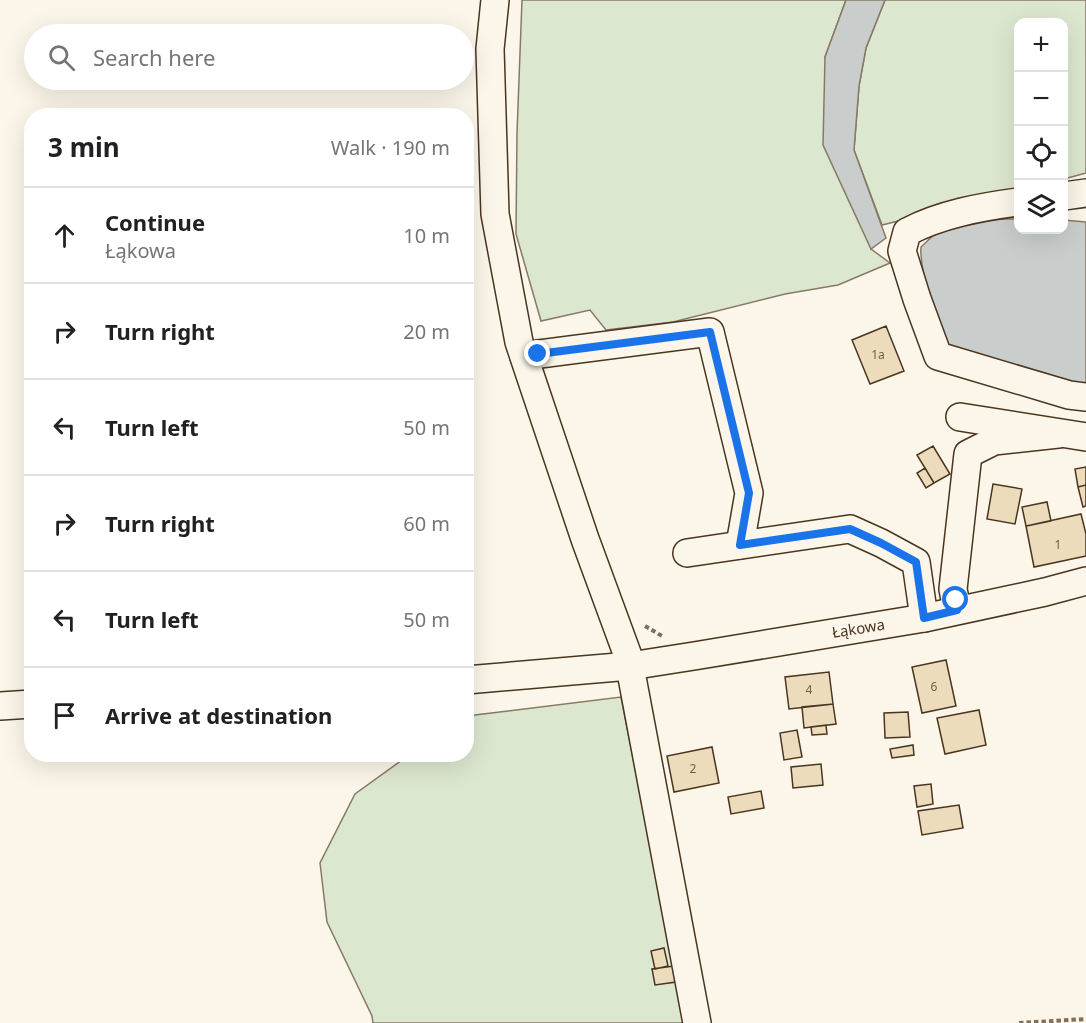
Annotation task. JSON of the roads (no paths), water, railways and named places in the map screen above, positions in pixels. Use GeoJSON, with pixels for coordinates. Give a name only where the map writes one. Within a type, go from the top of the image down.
{"type":"FeatureCollection","features":[{"type":"Feature","properties":{"kind":"street"},"geometry":{"type":"LineString","coordinates":[[495,0],[490,49],[495,214],[519,342],[630,666],[697,1023]]}},
{"type":"Feature","properties":{"kind":"street"},"geometry":{"type":"LineString","coordinates":[[1068,195],[1086,193]]}},
{"type":"Feature","properties":{"kind":"street"},"geometry":{"type":"LineString","coordinates":[[1014,203],[927,222],[907,232],[902,251],[917,300],[938,356],[1058,392],[1086,397]]}},
{"type":"Feature","properties":{"kind":"street"},"geometry":{"type":"LineString","coordinates":[[524,356],[710,332],[749,493],[740,545]]}},
{"type":"Feature","properties":{"kind":"street"},"geometry":{"type":"LineString","coordinates":[[960,417],[1086,437]]}},
{"type":"Feature","properties":{"kind":"street"},"geometry":{"type":"LineString","coordinates":[[957,610],[953,590],[968,454],[994,441],[1058,434]]}},
{"type":"Feature","properties":{"kind":"street"},"geometry":{"type":"LineString","coordinates":[[687,553],[850,529],[916,562],[924,618]]}},
{"type":"Feature","properties":{"kind":"street","name":"Łąkowa"},"geometry":{"type":"LineString","coordinates":[[474,679],[630,666],[924,618],[1086,581]]}},
{"type":"Feature","properties":{"kind":"street"},"geometry":{"type":"LineString","coordinates":[[0,706],[24,705]]}}]}
